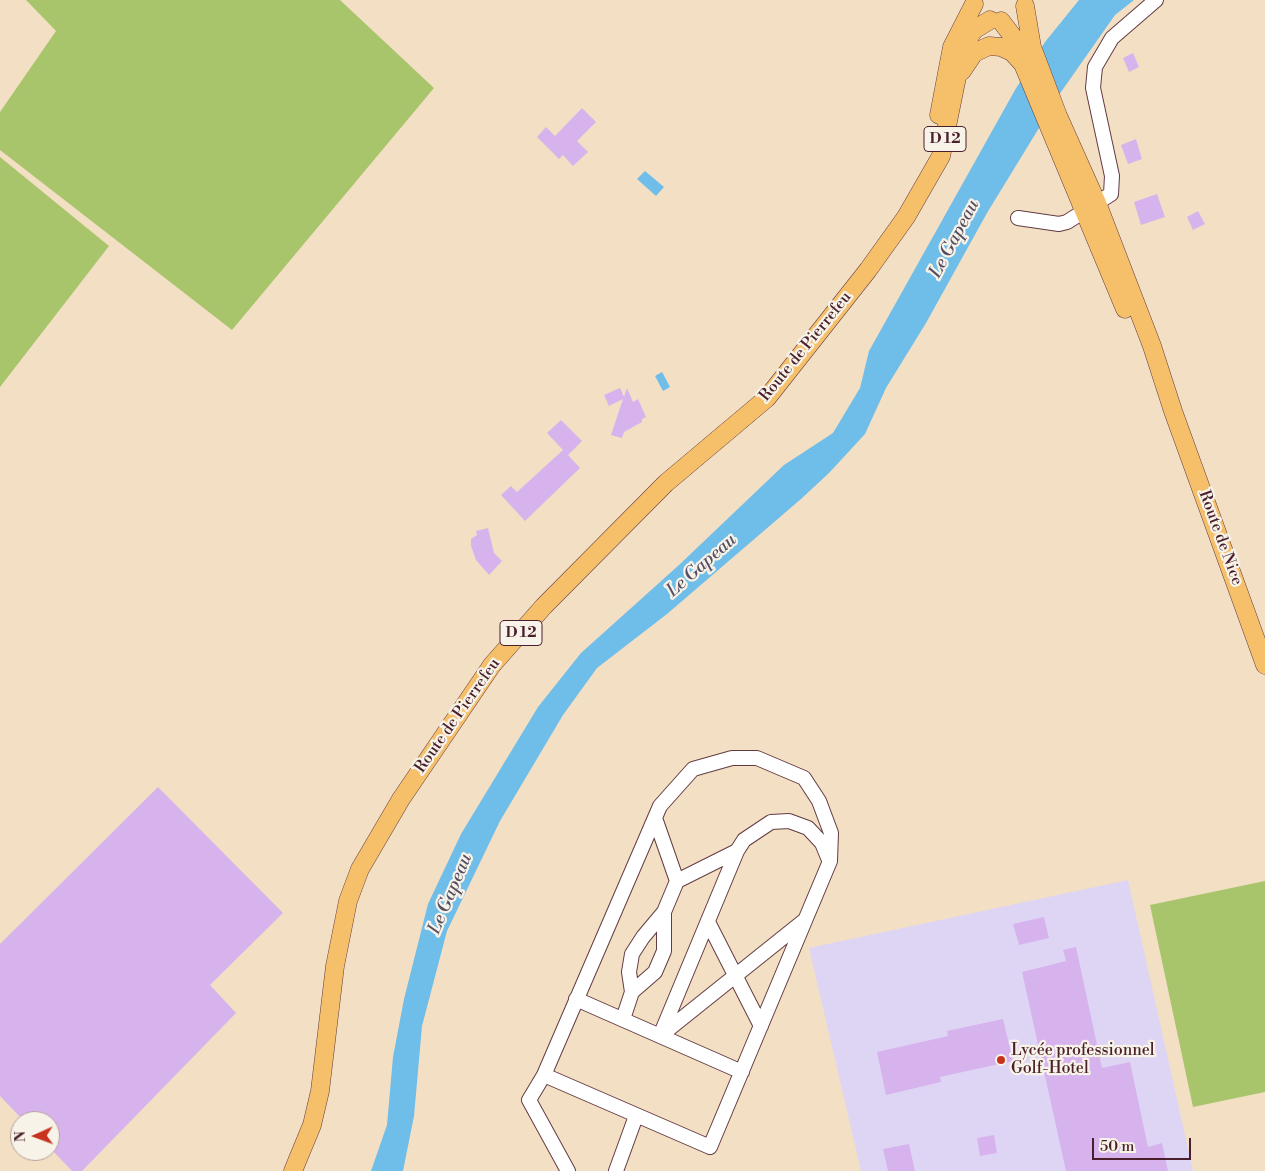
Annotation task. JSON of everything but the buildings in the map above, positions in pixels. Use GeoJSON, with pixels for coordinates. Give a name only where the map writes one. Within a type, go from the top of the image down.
{"type":"FeatureCollection","features":[{"type":"Feature","properties":{"kind":"main road"},"geometry":{"type":"LineString","coordinates":[[921,193],[936,138],[952,47],[974,2],[984,16],[996,21],[1014,38],[1023,64],[1060,135]]}},
{"type":"Feature","properties":{"kind":"main road"},"geometry":{"type":"LineString","coordinates":[[958,80],[963,47],[968,36],[996,21],[1015,17],[1025,3]]}},
{"type":"Feature","properties":{"kind":"main road"},"geometry":{"type":"LineString","coordinates":[[1025,3],[1032,47],[1060,135]]}},
{"type":"Feature","properties":{"kind":"main road"},"geometry":{"type":"LineString","coordinates":[[958,80],[974,53],[989,46],[1001,46],[1012,52],[1023,64]]}},
{"type":"Feature","properties":{"kind":"main road","name":"D 12"},"geometry":{"type":"LineString","coordinates":[[921,193],[942,156],[958,80]]}},
{"type":"Feature","properties":{"kind":"main road","name":"Route de Nice"},"geometry":{"type":"LineString","coordinates":[[1060,135],[1090,207],[1143,351],[1173,412],[1265,665]]}},
{"type":"Feature","properties":{"kind":"main road","name":"Route de Pierrefeu"},"geometry":{"type":"LineString","coordinates":[[293,1171],[312,1125],[320,1091],[335,966],[348,902],[360,869],[401,799],[492,666],[544,606],[666,482],[767,398],[868,270],[921,193]]}},
{"type":"Feature","properties":{"kind":"street"},"geometry":{"type":"LineString","coordinates":[[1018,218],[1059,224],[1067,222],[1111,194],[1112,176],[1093,88],[1095,67],[1112,38],[1156,0]]}},
{"type":"Feature","properties":{"kind":"street"},"geometry":{"type":"LineString","coordinates":[[544,1075],[710,1147],[830,862],[831,833],[820,801],[804,778],[757,758],[732,758],[693,769],[660,806],[544,1075],[529,1100],[568,1171]]}},
{"type":"Feature","properties":{"kind":"street"},"geometry":{"type":"LineString","coordinates":[[623,1020],[632,992],[629,972],[632,954],[643,937],[664,912],[677,880],[655,818]]}},
{"type":"Feature","properties":{"kind":"street"},"geometry":{"type":"LineString","coordinates":[[660,1036],[737,851],[744,840],[757,829],[771,822],[789,821],[808,828],[822,843],[830,862]]}},
{"type":"Feature","properties":{"kind":"street"},"geometry":{"type":"LineString","coordinates":[[677,880],[737,851]]}},
{"type":"Feature","properties":{"kind":"street"},"geometry":{"type":"LineString","coordinates":[[632,992],[654,972],[664,951],[664,912]]}},
{"type":"Feature","properties":{"kind":"street"},"geometry":{"type":"LineString","coordinates":[[660,1036],[805,920]]}},
{"type":"Feature","properties":{"kind":"street"},"geometry":{"type":"LineString","coordinates":[[708,922],[761,1026]]}},
{"type":"Feature","properties":{"kind":"street"},"geometry":{"type":"LineString","coordinates":[[576,999],[742,1072]]}},
{"type":"Feature","properties":{"kind":"street"},"geometry":{"type":"LineString","coordinates":[[616,1171],[636,1116]]}},
{"type":"Feature","properties":{"kind":"shaded area","name":"Lycée professionnel Golf-Hotel"},"geometry":{"type":"Polygon","coordinates":[[[1128,880],[1193,1171],[861,1171],[809,948],[1128,880]]]}},
{"type":"Feature","properties":{"kind":"green space"},"geometry":{"type":"Polygon","coordinates":[[[26,0],[340,0],[434,88],[232,330],[0,150],[0,112],[56,31],[26,0]]]}},
{"type":"Feature","properties":{"kind":"green space"},"geometry":{"type":"Polygon","coordinates":[[[0,157],[109,246],[0,387],[0,157]]]}},
{"type":"Feature","properties":{"kind":"green space"},"geometry":{"type":"Polygon","coordinates":[[[1265,881],[1265,1092],[1193,1107],[1150,905],[1265,881]]]}},
{"type":"Feature","properties":{"kind":"water","name":"Le Gapeau"},"geometry":{"type":"Polygon","coordinates":[[[1079,0],[1134,0],[1115,15],[1061,92],[987,213],[926,323],[886,388],[865,434],[829,473],[801,499],[667,614],[597,668],[563,715],[500,821],[447,931],[422,1026],[414,1116],[403,1171],[371,1171],[387,1125],[393,1057],[404,999],[428,904],[461,834],[538,707],[581,653],[679,565],[784,465],[833,433],[860,388],[869,351],[1015,90],[1045,42],[1079,0]]]}},
{"type":"Feature","properties":{"kind":"water"},"geometry":{"type":"Polygon","coordinates":[[[645,171],[664,187],[656,196],[637,179],[645,171]]]}},
{"type":"Feature","properties":{"kind":"water"},"geometry":{"type":"Polygon","coordinates":[[[662,372],[670,387],[663,391],[655,376],[662,372]]]}},
{"type":"Feature","properties":{"kind":"place","name":"Lycée professionnel Golf-Hotel"},"geometry":{"type":"Point","coordinates":[1001,1060]}}]}
